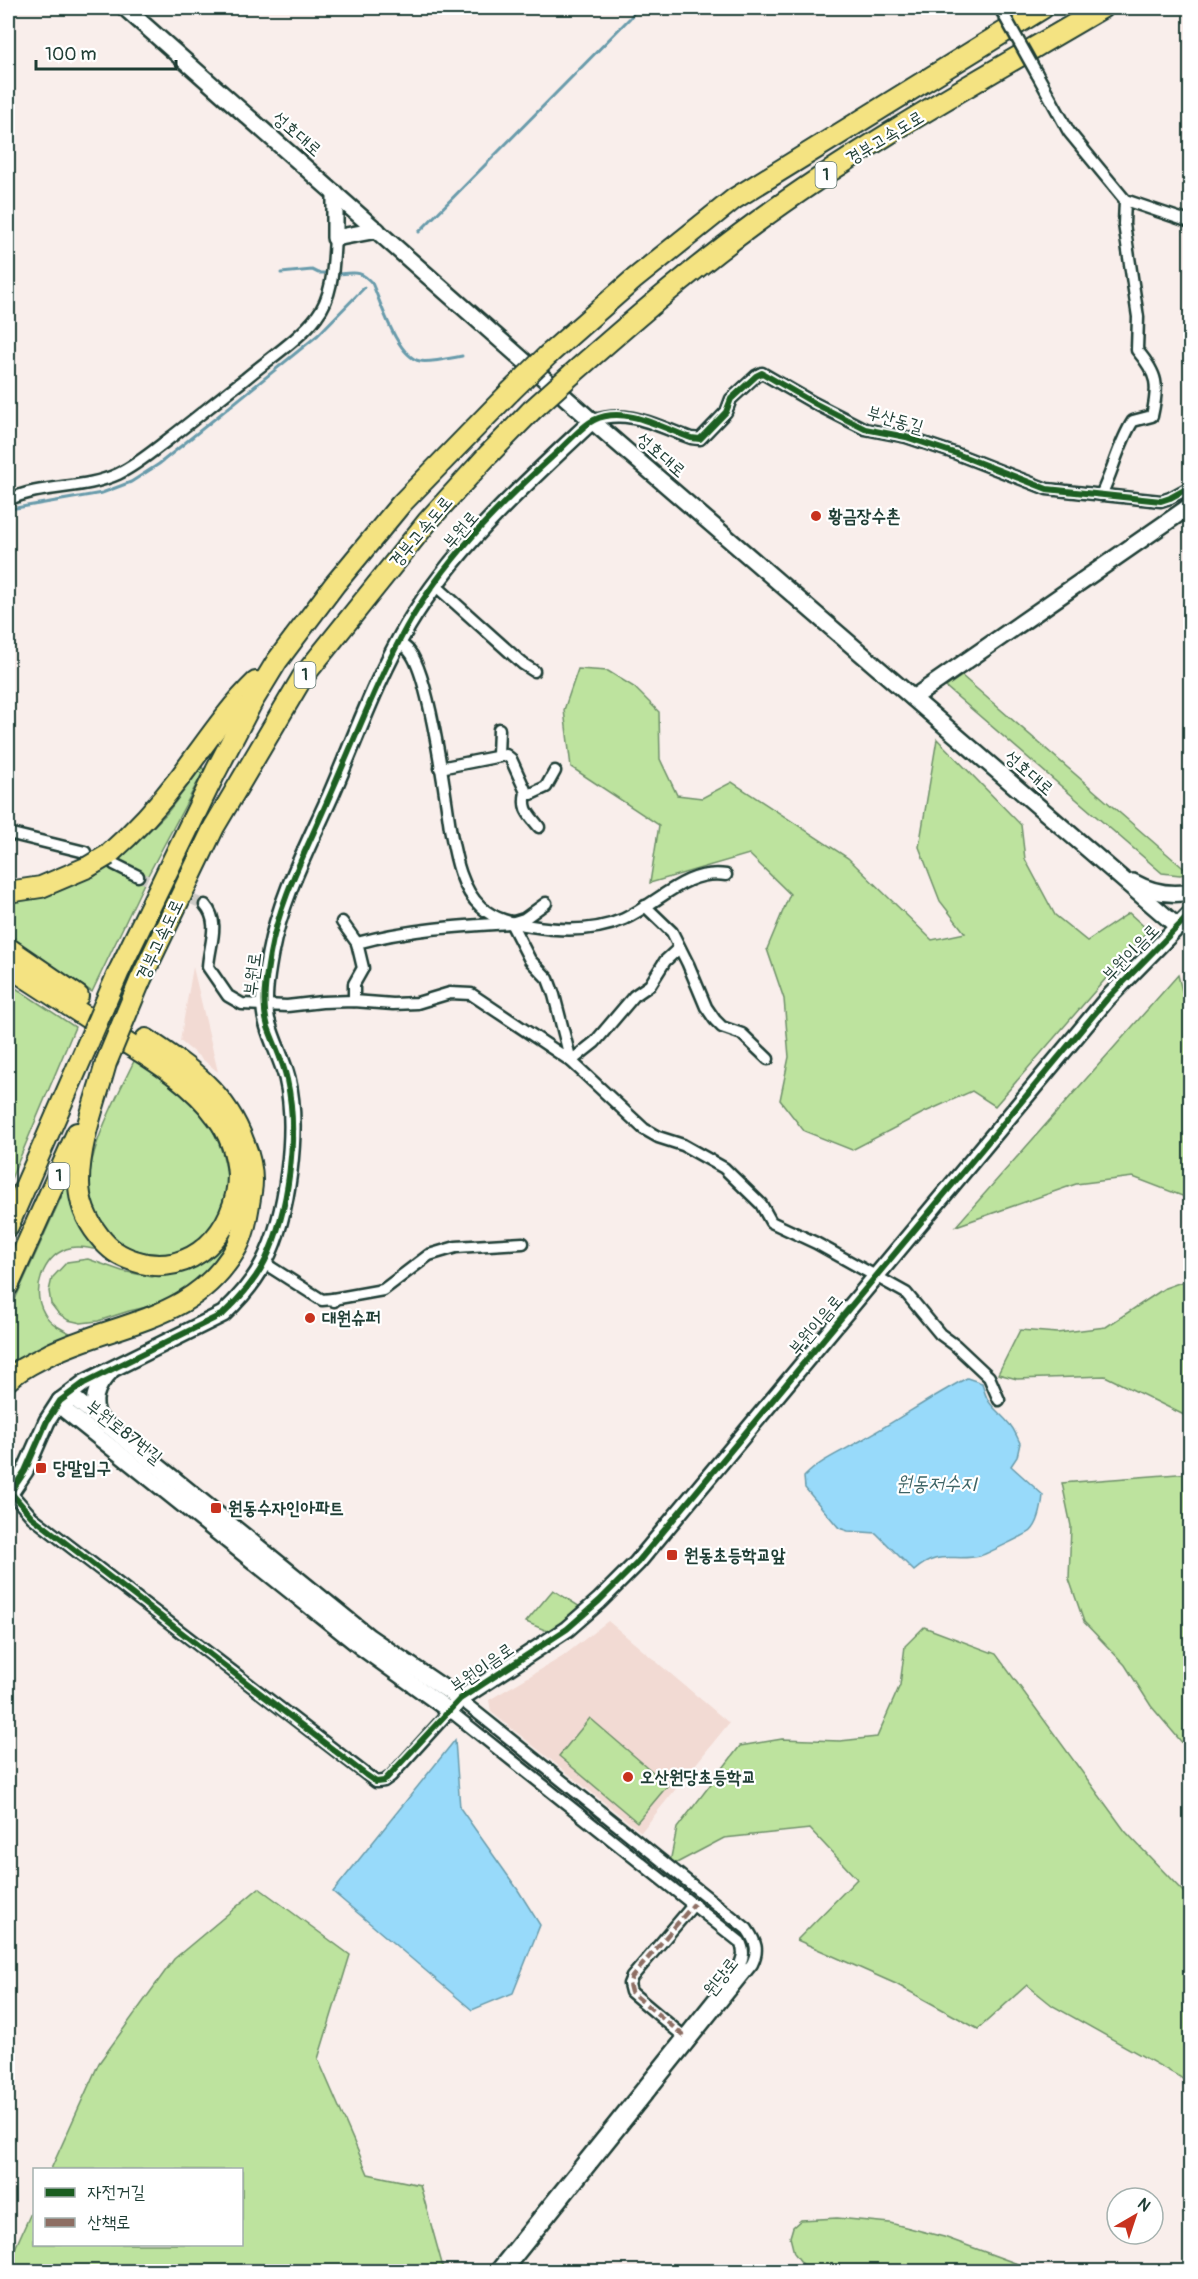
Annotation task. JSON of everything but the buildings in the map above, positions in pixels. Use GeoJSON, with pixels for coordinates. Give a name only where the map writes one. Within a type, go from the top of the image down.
{"type":"FeatureCollection","features":[{"type":"Feature","properties":{"kind":"highway","name":"경부고속도로"},"geometry":{"type":"LineString","coordinates":[[8,1226],[119,970],[252,702],[277,661],[335,584],[401,504],[549,354],[633,280],[734,199],[1043,8]]}},
{"type":"Feature","properties":{"kind":"highway","name":"경부고속도로"},"geometry":{"type":"LineString","coordinates":[[8,1286],[65,1164],[140,981],[214,827],[302,678],[428,521],[531,411],[649,306],[755,223],[859,152],[1102,8]]}},
{"type":"Feature","properties":{"kind":"highway"},"geometry":{"type":"LineString","coordinates":[[8,892],[41,887],[87,859],[111,860],[180,778],[237,700],[277,661]]}},
{"type":"Feature","properties":{"kind":"highway"},"geometry":{"type":"LineString","coordinates":[[8,948],[184,1064],[213,1090],[226,1106],[238,1127],[249,1156],[253,1183],[248,1214],[239,1243],[221,1270],[199,1292],[169,1311],[71,1345],[16,1371],[8,1380]]}},
{"type":"Feature","properties":{"kind":"highway"},"geometry":{"type":"LineString","coordinates":[[8,966],[156,1061],[196,1093],[217,1117],[232,1144],[238,1175],[233,1208],[216,1238],[189,1260],[155,1267],[120,1257],[106,1246],[86,1220],[79,1184],[81,1158],[106,1063]]}},
{"type":"Feature","properties":{"kind":"street","name":"성호대로"},"geometry":{"type":"LineString","coordinates":[[125,8],[592,421],[1178,927]]}},
{"type":"Feature","properties":{"kind":"street"},"geometry":{"type":"LineString","coordinates":[[1000,8],[1069,132],[1125,200],[1191,222]]}},
{"type":"Feature","properties":{"kind":"street"},"geometry":{"type":"LineString","coordinates":[[8,500],[117,475],[136,464],[308,327],[324,305],[333,276],[335,192]]}},
{"type":"Feature","properties":{"kind":"street"},"geometry":{"type":"LineString","coordinates":[[1101,495],[1126,432],[1133,421],[1152,416],[1157,393],[1152,368],[1137,350],[1138,317],[1124,224],[1125,200]]}},
{"type":"Feature","properties":{"kind":"street"},"geometry":{"type":"LineString","coordinates":[[335,238],[376,230]]}},
{"type":"Feature","properties":{"kind":"street","name":"부산동길"},"geometry":{"type":"LineString","coordinates":[[592,421],[604,417],[635,417],[691,438],[700,439],[726,412],[731,399],[762,373],[814,404],[865,429],[906,438],[957,454],[1047,489],[1161,501],[1191,487]]}},
{"type":"Feature","properties":{"kind":"street","name":"부원로"},"geometry":{"type":"LineString","coordinates":[[9,1495],[25,1471],[47,1421],[60,1401],[84,1383],[223,1314],[239,1298],[264,1263],[284,1203],[292,1146],[292,1111],[287,1079],[268,1025],[264,1005],[275,930],[291,884],[399,643],[435,585],[481,528],[537,471],[592,421]]}},
{"type":"Feature","properties":{"kind":"street"},"geometry":{"type":"LineString","coordinates":[[913,698],[1191,506]]}},
{"type":"Feature","properties":{"kind":"street"},"geometry":{"type":"LineString","coordinates":[[435,585],[523,664],[534,671]]}},
{"type":"Feature","properties":{"kind":"street"},"geometry":{"type":"LineString","coordinates":[[399,643],[410,652],[420,673],[455,854],[463,880],[472,898],[495,917],[511,923],[524,919],[546,903]]}},
{"type":"Feature","properties":{"kind":"street"},"geometry":{"type":"LineString","coordinates":[[498,756],[499,729]]}},
{"type":"Feature","properties":{"kind":"street"},"geometry":{"type":"LineString","coordinates":[[440,768],[506,755],[511,759],[526,792],[524,802],[526,810],[539,827]]}},
{"type":"Feature","properties":{"kind":"street"},"geometry":{"type":"LineString","coordinates":[[526,792],[531,794],[546,787],[555,771]]}},
{"type":"Feature","properties":{"kind":"street"},"geometry":{"type":"LineString","coordinates":[[8,833],[87,859]]}},
{"type":"Feature","properties":{"kind":"street"},"geometry":{"type":"LineString","coordinates":[[111,860],[138,876]]}},
{"type":"Feature","properties":{"kind":"street"},"geometry":{"type":"LineString","coordinates":[[1112,870],[1145,889],[1175,895],[1191,892]]}},
{"type":"Feature","properties":{"kind":"street"},"geometry":{"type":"LineString","coordinates":[[357,943],[386,935],[425,929],[511,923],[569,930],[606,925],[626,918],[681,883],[714,873],[726,875]]}},
{"type":"Feature","properties":{"kind":"street"},"geometry":{"type":"LineString","coordinates":[[205,905],[212,913],[214,921],[208,967],[228,996],[242,1004],[287,1006],[354,1001],[417,1003],[450,993],[471,994],[571,1061],[644,1129],[658,1137],[683,1145],[724,1168],[761,1204],[771,1222],[877,1275],[906,1293],[940,1334],[976,1363],[989,1377],[999,1400]]}},
{"type":"Feature","properties":{"kind":"street"},"geometry":{"type":"LineString","coordinates":[[645,906],[672,932],[706,1007],[715,1020],[722,1026],[742,1034],[768,1059]]}},
{"type":"Feature","properties":{"kind":"street","name":"부원이음로"},"geometry":{"type":"LineString","coordinates":[[455,1705],[567,1629],[637,1563],[1107,999],[1191,914]]}},
{"type":"Feature","properties":{"kind":"street"},"geometry":{"type":"LineString","coordinates":[[342,921],[357,943],[363,968],[354,984],[354,1001]]}},
{"type":"Feature","properties":{"kind":"street"},"geometry":{"type":"LineString","coordinates":[[511,923],[530,960],[548,979],[571,1061]]}},
{"type":"Feature","properties":{"kind":"street"},"geometry":{"type":"LineString","coordinates":[[571,1061],[596,1041],[634,996],[650,985],[665,961],[679,948]]}},
{"type":"Feature","properties":{"kind":"street"},"geometry":{"type":"LineString","coordinates":[[264,1263],[322,1300],[333,1300],[383,1290],[429,1255],[456,1247],[523,1243]]}},
{"type":"Feature","properties":{"kind":"street"},"geometry":{"type":"LineString","coordinates":[[100,1419],[94,1409],[95,1397],[100,1382],[112,1369]]}},
{"type":"Feature","properties":{"kind":"street","name":"부원로87번길"},"geometry":{"type":"LineString","coordinates":[[264,1560],[75,1399],[60,1401],[66,1411],[264,1560],[369,1637],[455,1705]]}},
{"type":"Feature","properties":{"kind":"street"},"geometry":{"type":"LineString","coordinates":[[9,1495],[32,1517],[376,1782],[384,1781],[391,1776],[455,1705]]}},
{"type":"Feature","properties":{"kind":"street","name":"원당로"},"geometry":{"type":"LineString","coordinates":[[455,1705],[740,1942],[743,1949],[739,1967],[687,2039],[505,2271]]}},
{"type":"Feature","properties":{"kind":"street","name":"원당로"},"geometry":{"type":"LineString","coordinates":[[455,1705],[747,1929],[753,1938],[757,1954],[752,1964],[494,2271]]}},
{"type":"Feature","properties":{"kind":"street"},"geometry":{"type":"LineString","coordinates":[[687,2039],[631,1992],[629,1984],[632,1977],[694,1904]]}},
{"type":"Feature","properties":{"kind":"shaded area"},"geometry":{"type":"Polygon","coordinates":[[[193,967],[218,1072],[180,1041],[193,967]]]}},
{"type":"Feature","properties":{"kind":"shaded area","name":"오산원당초등학교"},"geometry":{"type":"Polygon","coordinates":[[[608,1621],[729,1723],[641,1832],[491,1712],[489,1700],[562,1657],[608,1621]]]}},
{"type":"Feature","properties":{"kind":"green space"},"geometry":{"type":"Polygon","coordinates":[[[578,669],[608,671],[634,687],[659,712],[660,759],[677,795],[702,798],[732,782],[848,858],[932,940],[965,933],[940,901],[919,847],[937,739],[1021,825],[1025,859],[1055,915],[1087,941],[1129,913],[1148,930],[995,1106],[972,1091],[923,1113],[852,1150],[804,1131],[780,1100],[789,1057],[784,999],[767,949],[790,894],[749,854],[650,883],[659,825],[571,767],[564,710],[578,669]]]}},
{"type":"Feature","properties":{"kind":"green space"},"geometry":{"type":"Polygon","coordinates":[[[962,676],[1189,873],[1180,875],[1162,873],[946,687],[962,676]]]}},
{"type":"Feature","properties":{"kind":"green space"},"geometry":{"type":"Polygon","coordinates":[[[202,767],[204,770],[148,875],[92,992],[8,937],[8,901],[106,867],[133,847],[167,813],[202,767]]]}},
{"type":"Feature","properties":{"kind":"green space"},"geometry":{"type":"Polygon","coordinates":[[[1178,975],[1190,1023],[1190,1199],[1133,1177],[1076,1184],[956,1226],[1178,975]]]}},
{"type":"Feature","properties":{"kind":"green space"},"geometry":{"type":"Polygon","coordinates":[[[8,983],[75,1027],[8,1186],[8,983]]]}},
{"type":"Feature","properties":{"kind":"green space"},"geometry":{"type":"Polygon","coordinates":[[[135,1059],[183,1095],[200,1112],[213,1131],[225,1166],[227,1190],[225,1202],[222,1213],[213,1228],[201,1240],[187,1248],[172,1252],[156,1254],[125,1245],[111,1235],[99,1221],[90,1197],[89,1175],[98,1141],[135,1059]]]}},
{"type":"Feature","properties":{"kind":"green space"},"geometry":{"type":"Polygon","coordinates":[[[69,1180],[72,1197],[99,1250],[74,1247],[58,1253],[46,1267],[39,1285],[39,1295],[40,1304],[47,1317],[57,1326],[74,1335],[8,1370],[8,1315],[69,1180]]]}},
{"type":"Feature","properties":{"kind":"green space"},"geometry":{"type":"Polygon","coordinates":[[[238,1216],[237,1230],[210,1273],[169,1302],[98,1321],[81,1323],[68,1320],[51,1304],[49,1291],[52,1278],[67,1262],[88,1259],[122,1271],[152,1277],[176,1270],[238,1216]]]}},
{"type":"Feature","properties":{"kind":"green space"},"geometry":{"type":"Polygon","coordinates":[[[1190,1279],[1190,1418],[1105,1376],[1017,1379],[998,1374],[1020,1330],[1057,1333],[1106,1327],[1165,1288],[1190,1279]]]}},
{"type":"Feature","properties":{"kind":"green space"},"geometry":{"type":"Polygon","coordinates":[[[1190,1473],[1190,1752],[1151,1706],[1125,1665],[1084,1622],[1069,1579],[1071,1526],[1062,1483],[1190,1473]]]}},
{"type":"Feature","properties":{"kind":"green space"},"geometry":{"type":"Polygon","coordinates":[[[553,1590],[582,1608],[565,1624],[547,1631],[526,1622],[553,1590]]]}},
{"type":"Feature","properties":{"kind":"green space"},"geometry":{"type":"Polygon","coordinates":[[[924,1627],[996,1654],[1125,1831],[1190,1899],[1190,2085],[1180,2077],[1053,2006],[1027,1985],[978,2029],[896,1984],[797,1940],[857,1879],[810,1829],[724,1838],[669,1867],[677,1828],[740,1746],[782,1739],[840,1741],[877,1737],[900,1685],[905,1646],[924,1627]]]}},
{"type":"Feature","properties":{"kind":"green space"},"geometry":{"type":"Polygon","coordinates":[[[590,1718],[668,1785],[637,1822],[559,1756],[590,1718]]]}},
{"type":"Feature","properties":{"kind":"green space"},"geometry":{"type":"Polygon","coordinates":[[[259,1888],[350,1955],[318,2059],[368,2174],[420,2185],[444,2271],[10,2271],[13,2253],[33,2208],[33,2246],[243,2246],[243,2168],[51,2168],[99,2063],[174,1959],[259,1888]]]}},
{"type":"Feature","properties":{"kind":"green space"},"geometry":{"type":"Polygon","coordinates":[[[837,2218],[890,2223],[944,2237],[1037,2271],[808,2271],[794,2253],[790,2237],[793,2227],[801,2220],[837,2218]]]}},
{"type":"Feature","properties":{"kind":"water","name":"원동저수지"},"geometry":{"type":"Polygon","coordinates":[[[967,1378],[982,1383],[990,1403],[1015,1432],[1020,1443],[1017,1457],[1011,1466],[1043,1495],[1040,1514],[1031,1531],[990,1552],[980,1556],[931,1560],[914,1571],[876,1533],[839,1528],[805,1488],[804,1477],[826,1460],[967,1378]]]}},
{"type":"Feature","properties":{"kind":"water"},"geometry":{"type":"Polygon","coordinates":[[[455,1740],[460,1808],[540,1925],[513,1993],[472,2010],[333,1892],[455,1740]]]}},
{"type":"Feature","properties":{"kind":"waterway"},"geometry":{"type":"LineString","coordinates":[[419,232],[630,18],[637,8]]}},
{"type":"Feature","properties":{"kind":"waterway"},"geometry":{"type":"LineString","coordinates":[[281,273],[312,270],[318,273],[329,273]]}},
{"type":"Feature","properties":{"kind":"waterway"},"geometry":{"type":"LineString","coordinates":[[336,274],[359,274],[372,283],[397,340],[412,357],[420,361],[429,361],[462,356]]}},
{"type":"Feature","properties":{"kind":"waterway"},"geometry":{"type":"LineString","coordinates":[[10,509],[102,493],[131,482],[159,464],[318,335],[364,288]]}},
{"type":"Feature","properties":{"kind":"tunnel"},"geometry":{"type":"LineString","coordinates":[[138,876],[205,905]]}},
{"type":"Feature","properties":{"kind":"marked path"},"geometry":{"type":"LineString","coordinates":[[684,2036],[631,1992],[629,1984],[632,1977],[694,1904]]}},
{"type":"Feature","properties":{"kind":"cycle path"},"geometry":{"type":"LineString","coordinates":[[8,1496],[25,1471],[47,1421],[60,1401],[84,1383],[223,1314],[246,1289],[265,1261],[286,1196],[292,1148],[287,1080],[268,1027],[265,1000],[274,934],[286,896],[375,692],[420,604],[472,536],[584,427],[606,416],[631,416],[691,438],[700,439],[726,412],[731,399],[762,373],[865,429],[906,437],[1047,489],[1161,501],[1190,487]]}},
{"type":"Feature","properties":{"kind":"cycle path"},"geometry":{"type":"LineString","coordinates":[[11,1493],[32,1517],[366,1775],[376,1782],[384,1781],[460,1699],[567,1629],[637,1563],[1107,999],[1190,914]]}},
{"type":"Feature","properties":{"kind":"place","name":"황금장수촌"},"geometry":{"type":"Point","coordinates":[816,516]}},
{"type":"Feature","properties":{"kind":"place","name":"대원슈퍼"},"geometry":{"type":"Point","coordinates":[310,1318]}},
{"type":"Feature","properties":{"kind":"place","name":"당말입구"},"geometry":{"type":"Point","coordinates":[41,1468]}},
{"type":"Feature","properties":{"kind":"place","name":"원동수자인아파트"},"geometry":{"type":"Point","coordinates":[216,1508]}},
{"type":"Feature","properties":{"kind":"place","name":"원동초등학교앞"},"geometry":{"type":"Point","coordinates":[672,1555]}},
{"type":"Feature","properties":{"kind":"place","name":"오산원당초등학교"},"geometry":{"type":"Point","coordinates":[628,1777]}}]}
